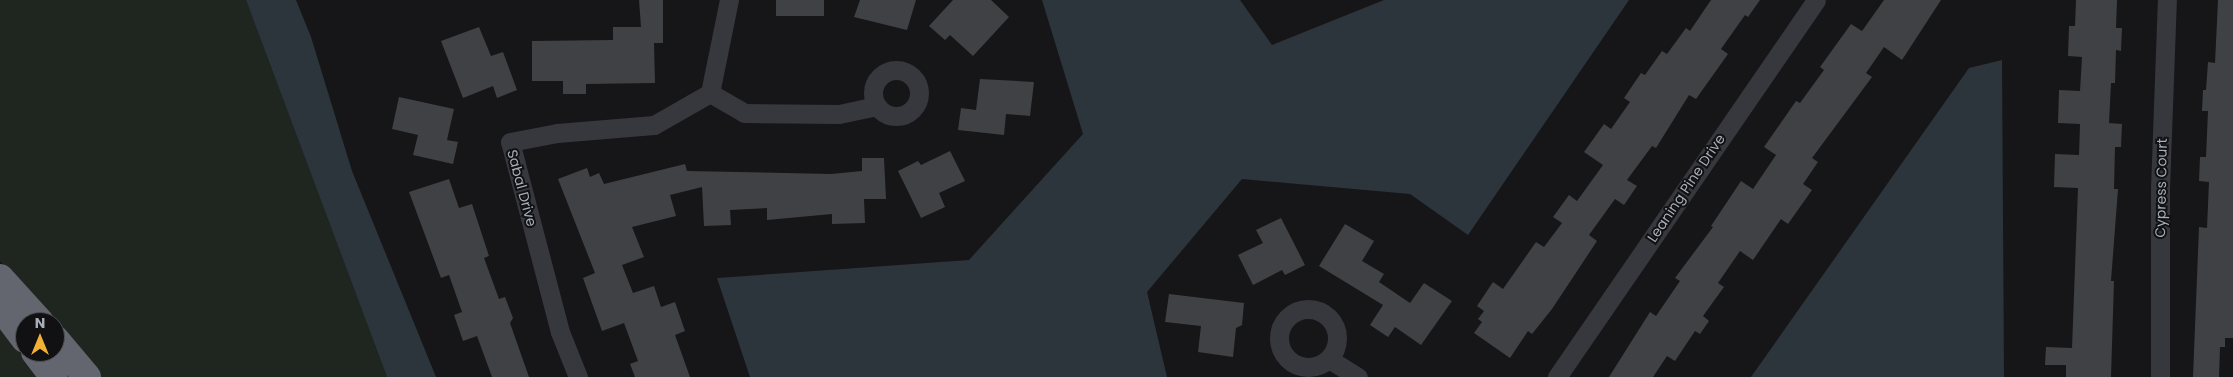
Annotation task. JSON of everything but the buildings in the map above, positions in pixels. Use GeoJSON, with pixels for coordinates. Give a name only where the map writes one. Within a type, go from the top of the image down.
{"type":"FeatureCollection","features":[{"type":"Feature","properties":{"kind":"highway"},"geometry":{"type":"LineString","coordinates":[[0,278],[31,312]]}},
{"type":"Feature","properties":{"kind":"highway"},"geometry":{"type":"LineString","coordinates":[[0,306],[15,326]]}},
{"type":"Feature","properties":{"kind":"highway"},"geometry":{"type":"LineString","coordinates":[[65,351],[87,377]]}},
{"type":"Feature","properties":{"kind":"highway"},"geometry":{"type":"LineString","coordinates":[[43,362],[54,377]]}},
{"type":"Feature","properties":{"kind":"street"},"geometry":{"type":"LineString","coordinates":[[728,0],[710,93],[744,113],[838,114],[877,106]]}},
{"type":"Feature","properties":{"kind":"street","name":"Leaning Pine Drive"},"geometry":{"type":"LineString","coordinates":[[1557,377],[1816,0]]}},
{"type":"Feature","properties":{"kind":"street","name":"Cypress Court"},"geometry":{"type":"LineString","coordinates":[[2160,377],[2160,188],[2166,0]]}},
{"type":"Feature","properties":{"kind":"street","name":"Sabal Drive"},"geometry":{"type":"LineString","coordinates":[[578,377],[560,332],[510,142],[557,133],[654,125],[710,93]]}},
{"type":"Feature","properties":{"kind":"street"},"geometry":{"type":"LineString","coordinates":[[1329,358],[1358,377]]}},
{"type":"Feature","properties":{"kind":"shaded area"},"geometry":{"type":"Polygon","coordinates":[[[0,0],[246,0],[387,377],[99,377],[65,337],[65,312],[44,312],[0,261],[0,0]]]}},
{"type":"Feature","properties":{"kind":"shaded area"},"geometry":{"type":"Polygon","coordinates":[[[246,0],[296,0],[311,37],[352,171],[436,377],[387,377],[246,0]]]}},
{"type":"Feature","properties":{"kind":"shaded area"},"geometry":{"type":"Polygon","coordinates":[[[1042,0],[1240,0],[1272,45],[1384,0],[1629,0],[1468,235],[1410,194],[1242,179],[1147,292],[1167,377],[750,377],[717,278],[969,260],[1083,134],[1042,0]]]}},
{"type":"Feature","properties":{"kind":"shaded area"},"geometry":{"type":"Polygon","coordinates":[[[2002,60],[2004,377],[1751,377],[1969,68],[2002,60]]]}},
{"type":"Feature","properties":{"kind":"shaded area"},"geometry":{"type":"Polygon","coordinates":[[[0,317],[15,336],[15,362],[36,362],[48,377],[0,377],[0,317]]]}}]}
